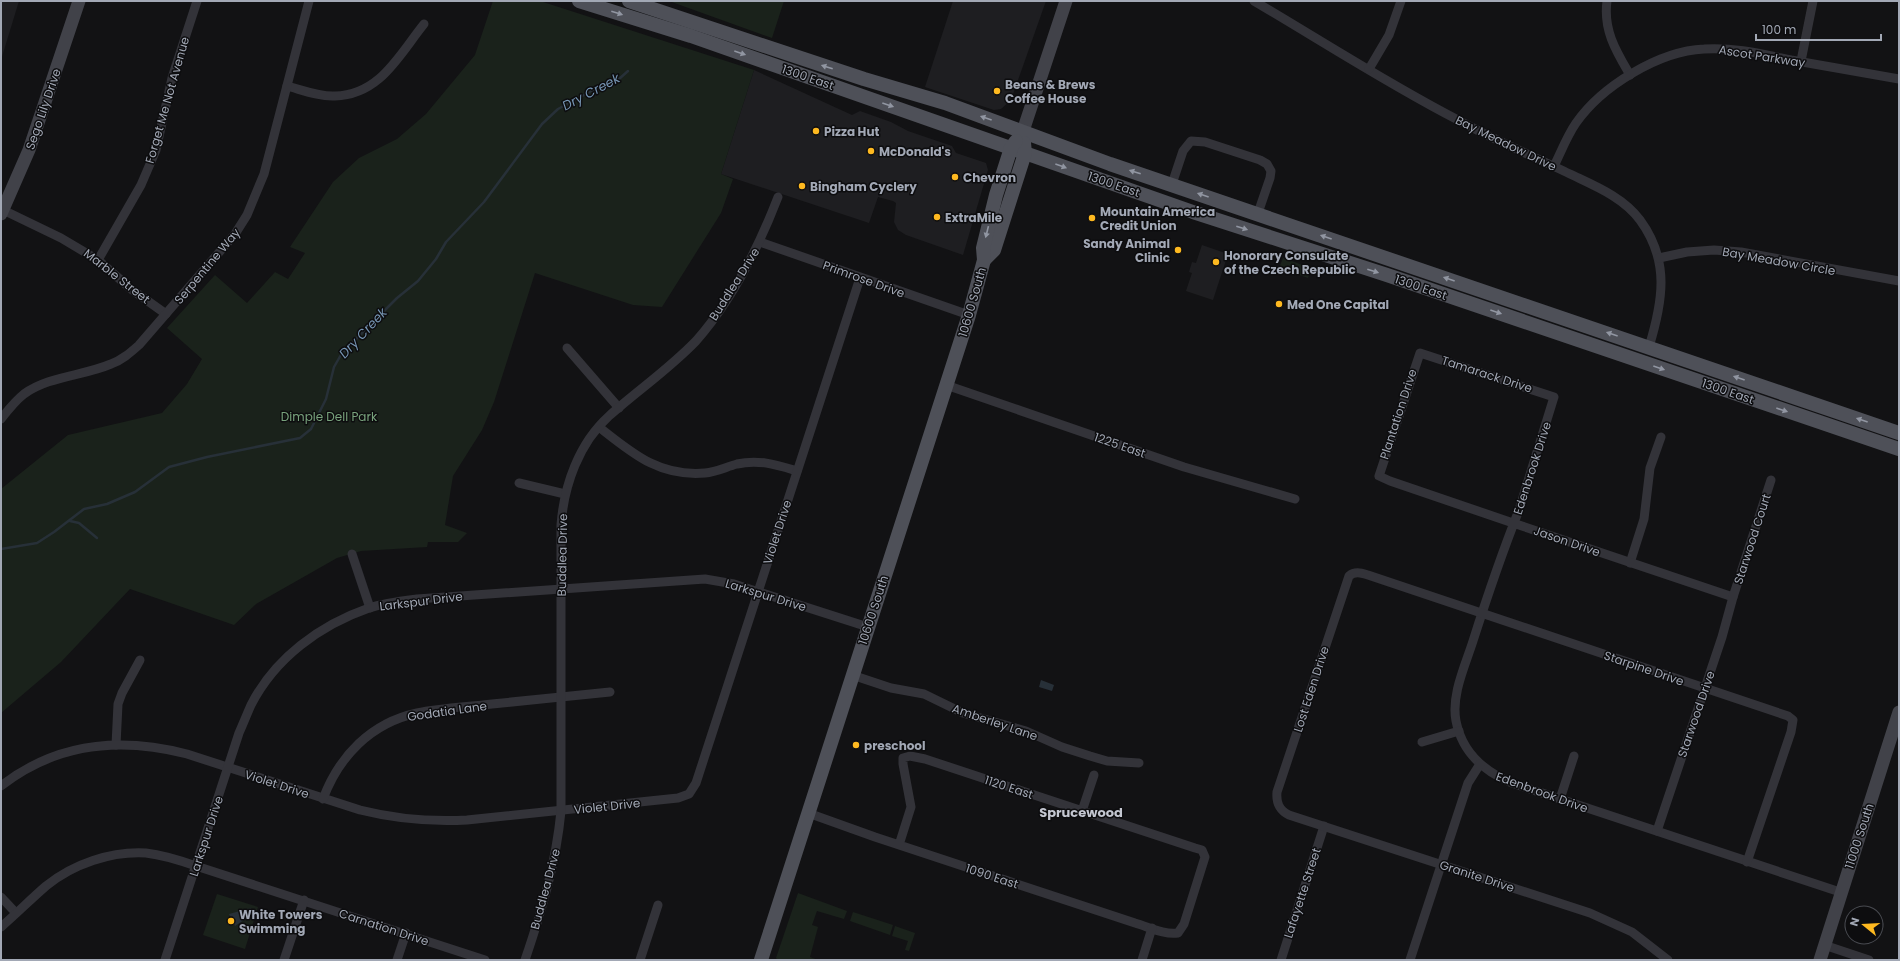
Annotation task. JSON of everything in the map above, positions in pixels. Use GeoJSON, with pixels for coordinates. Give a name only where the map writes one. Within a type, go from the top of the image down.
{"type":"FeatureCollection","features":[{"type":"Feature","properties":{"kind":"main road","name":"Sego Lily Drive"},"geometry":{"type":"LineString","coordinates":[[2,211],[29,150],[79,1]]}},
{"type":"Feature","properties":{"kind":"main road","name":"1300 East"},"geometry":{"type":"LineString","coordinates":[[579,1],[698,39],[1025,152],[1186,210],[1563,335],[1899,449]]}},
{"type":"Feature","properties":{"kind":"main road","name":"1300 East"},"geometry":{"type":"LineString","coordinates":[[629,1],[864,80],[945,103],[1110,164],[1258,213],[1899,433]]}},
{"type":"Feature","properties":{"kind":"main road","name":"10600 South"},"geometry":{"type":"LineString","coordinates":[[761,960],[969,315],[984,260],[982,248],[996,195],[1011,148],[1023,131],[1066,1]]}},
{"type":"Feature","properties":{"kind":"main road","name":"10600 South"},"geometry":{"type":"LineString","coordinates":[[984,260],[994,250],[1025,152],[1023,131]]}},
{"type":"Feature","properties":{"kind":"main road"},"geometry":{"type":"LineString","coordinates":[[1563,335],[1587,338],[1638,354],[1644,352],[1649,347]]}},
{"type":"Feature","properties":{"kind":"main road","name":"11000 South"},"geometry":{"type":"LineString","coordinates":[[1820,960],[1840,892],[1898,718]]}},
{"type":"Feature","properties":{"kind":"street","name":"Forget Me Not Avenue"},"geometry":{"type":"LineString","coordinates":[[98,260],[141,184],[153,156],[161,132],[172,78],[197,1]]}},
{"type":"Feature","properties":{"kind":"street","name":"Serpentine Way"},"geometry":{"type":"LineString","coordinates":[[1,419],[12,405],[24,394],[36,387],[50,381],[98,369],[126,356],[139,346],[222,251],[247,215],[264,174],[309,1]]}},
{"type":"Feature","properties":{"kind":"street","name":"Bay Meadow Drive"},"geometry":{"type":"LineString","coordinates":[[1254,1],[1460,121],[1603,190],[1631,209],[1647,231],[1659,258],[1661,274],[1660,307],[1649,347]]}},
{"type":"Feature","properties":{"kind":"street"},"geometry":{"type":"LineString","coordinates":[[1369,69],[1389,35],[1401,1]]}},
{"type":"Feature","properties":{"kind":"street"},"geometry":{"type":"LineString","coordinates":[[1607,1],[1606,10],[1608,30],[1615,49],[1630,76]]}},
{"type":"Feature","properties":{"kind":"street"},"geometry":{"type":"LineString","coordinates":[[1801,61],[1813,1]]}},
{"type":"Feature","properties":{"kind":"street"},"geometry":{"type":"LineString","coordinates":[[287,86],[334,96],[362,91],[373,85],[384,75],[424,24]]}},
{"type":"Feature","properties":{"kind":"street","name":"Ascot Parkway"},"geometry":{"type":"LineString","coordinates":[[1554,166],[1576,124],[1591,105],[1609,89],[1664,58],[1683,52],[1702,49],[1740,50],[1899,79]]}},
{"type":"Feature","properties":{"kind":"street"},"geometry":{"type":"LineString","coordinates":[[1172,184],[1184,151],[1191,141],[1205,142],[1260,160],[1267,164],[1271,171],[1258,213]]}},
{"type":"Feature","properties":{"kind":"street","name":"Buddlea Drive"},"geometry":{"type":"LineString","coordinates":[[526,960],[551,878],[556,854],[561,810],[561,525],[565,494],[577,460],[598,427],[657,378],[696,340],[733,291],[760,242],[778,197]]}},
{"type":"Feature","properties":{"kind":"street","name":"Marble Street"},"geometry":{"type":"LineString","coordinates":[[2,211],[61,238],[98,260],[131,289],[166,314]]}},
{"type":"Feature","properties":{"kind":"street","name":"Primrose Drive"},"geometry":{"type":"LineString","coordinates":[[760,242],[969,315]]}},
{"type":"Feature","properties":{"kind":"street","name":"Bay Meadow Circle"},"geometry":{"type":"LineString","coordinates":[[1659,258],[1687,252],[1714,250],[1741,252],[1899,281]]}},
{"type":"Feature","properties":{"kind":"street","name":"Violet Drive"},"geometry":{"type":"LineString","coordinates":[[1,786],[28,768],[58,755],[77,750],[116,745],[143,745],[163,748],[323,799],[388,817],[432,822],[467,820],[678,798],[689,794],[696,783],[860,278]]}},
{"type":"Feature","properties":{"kind":"street"},"geometry":{"type":"LineString","coordinates":[[567,348],[619,408]]}},
{"type":"Feature","properties":{"kind":"street","name":"Tamarack Drive"},"geometry":{"type":"LineString","coordinates":[[1420,353],[1554,397]]}},
{"type":"Feature","properties":{"kind":"street","name":"Plantation Drive"},"geometry":{"type":"LineString","coordinates":[[1379,476],[1420,353]]}},
{"type":"Feature","properties":{"kind":"street","name":"1225 East"},"geometry":{"type":"LineString","coordinates":[[946,385],[1184,467],[1296,499]]}},
{"type":"Feature","properties":{"kind":"street","name":"Edenbrook Drive"},"geometry":{"type":"LineString","coordinates":[[1554,397],[1482,613],[1456,697],[1456,720],[1458,731],[1467,749],[1489,772],[1500,778],[1840,892]]}},
{"type":"Feature","properties":{"kind":"street"},"geometry":{"type":"LineString","coordinates":[[598,427],[636,456],[649,463],[678,472],[705,473],[738,464],[765,462],[797,471]]}},
{"type":"Feature","properties":{"kind":"street"},"geometry":{"type":"LineString","coordinates":[[1630,562],[1644,519],[1648,481],[1660,438]]}},
{"type":"Feature","properties":{"kind":"street","name":"Jason Drive"},"geometry":{"type":"LineString","coordinates":[[1379,476],[1733,597]]}},
{"type":"Feature","properties":{"kind":"street","name":"Starwood Court"},"geometry":{"type":"LineString","coordinates":[[1733,597],[1771,480]]}},
{"type":"Feature","properties":{"kind":"street"},"geometry":{"type":"LineString","coordinates":[[519,483],[565,494]]}},
{"type":"Feature","properties":{"kind":"street"},"geometry":{"type":"LineString","coordinates":[[352,554],[370,608]]}},
{"type":"Feature","properties":{"kind":"street","name":"Starpine Drive"},"geometry":{"type":"LineString","coordinates":[[1352,574],[1368,575],[1783,714],[1793,720],[1791,732],[1747,862]]}},
{"type":"Feature","properties":{"kind":"street","name":"Lost Eden Drive"},"geometry":{"type":"LineString","coordinates":[[1279,807],[1277,802],[1277,792],[1346,583],[1352,574]]}},
{"type":"Feature","properties":{"kind":"street","name":"Larkspur Drive"},"geometry":{"type":"LineString","coordinates":[[166,960],[239,733],[252,704],[269,678],[290,654],[314,636],[341,619],[370,608],[417,599],[705,580],[734,584],[868,627]]}},
{"type":"Feature","properties":{"kind":"street","name":"Starwood Drive"},"geometry":{"type":"LineString","coordinates":[[1657,831],[1722,637],[1733,597]]}},
{"type":"Feature","properties":{"kind":"street"},"geometry":{"type":"LineString","coordinates":[[116,745],[118,704],[128,681],[140,660]]}},
{"type":"Feature","properties":{"kind":"street","name":"Amberley Lane"},"geometry":{"type":"LineString","coordinates":[[852,676],[891,688],[924,694],[963,713],[1026,731],[1062,747],[1090,756],[1107,761],[1139,763]]}},
{"type":"Feature","properties":{"kind":"street","name":"Godatia Lane"},"geometry":{"type":"LineString","coordinates":[[323,799],[335,771],[355,746],[368,735],[399,718],[429,711],[610,692]]}},
{"type":"Feature","properties":{"kind":"street"},"geometry":{"type":"LineString","coordinates":[[1422,742],[1458,731]]}},
{"type":"Feature","properties":{"kind":"street","name":"1120 East"},"geometry":{"type":"LineString","coordinates":[[899,845],[911,807],[910,794],[904,771],[904,758],[910,756],[925,759],[1195,848],[1204,853],[1205,861],[1200,879],[1186,919],[1178,933]]}},
{"type":"Feature","properties":{"kind":"street"},"geometry":{"type":"LineString","coordinates":[[1560,799],[1574,756]]}},
{"type":"Feature","properties":{"kind":"street"},"geometry":{"type":"LineString","coordinates":[[1412,960],[1441,864],[1468,783],[1480,764]]}},
{"type":"Feature","properties":{"kind":"street"},"geometry":{"type":"LineString","coordinates":[[1082,811],[1094,775]]}},
{"type":"Feature","properties":{"kind":"street","name":"Granite Drive"},"geometry":{"type":"LineString","coordinates":[[1279,807],[1285,813],[1590,913],[1632,932],[1668,960]]}},
{"type":"Feature","properties":{"kind":"street","name":"1090 East"},"geometry":{"type":"LineString","coordinates":[[808,813],[899,845],[1152,928],[1168,933],[1178,933]]}},
{"type":"Feature","properties":{"kind":"street","name":"Lafayette Street"},"geometry":{"type":"LineString","coordinates":[[1281,960],[1324,826]]}},
{"type":"Feature","properties":{"kind":"street","name":"Carnation Drive"},"geometry":{"type":"LineString","coordinates":[[1,927],[64,873],[104,857],[145,853],[166,856],[485,960]]}},
{"type":"Feature","properties":{"kind":"street"},"geometry":{"type":"LineString","coordinates":[[1,897],[16,913]]}},
{"type":"Feature","properties":{"kind":"street"},"geometry":{"type":"LineString","coordinates":[[284,960],[304,900]]}},
{"type":"Feature","properties":{"kind":"street"},"geometry":{"type":"LineString","coordinates":[[640,960],[658,905]]}},
{"type":"Feature","properties":{"kind":"street"},"geometry":{"type":"LineString","coordinates":[[1142,960],[1152,928]]}},
{"type":"Feature","properties":{"kind":"street"},"geometry":{"type":"LineString","coordinates":[[397,960],[406,934]]}},
{"type":"Feature","properties":{"kind":"street"},"geometry":{"type":"LineString","coordinates":[[1824,945],[1870,960]]}},
{"type":"Feature","properties":{"kind":"shaded area"},"geometry":{"type":"Polygon","coordinates":[[[1,1],[19,1],[1,60],[1,1]]]}},
{"type":"Feature","properties":{"kind":"shaded area"},"geometry":{"type":"Polygon","coordinates":[[[953,1],[1046,1],[1011,100],[1001,109],[994,110],[925,87],[953,1]]]}},
{"type":"Feature","properties":{"kind":"shaded area"},"geometry":{"type":"Polygon","coordinates":[[[754,70],[852,115],[860,111],[891,122],[908,131],[952,146],[956,153],[986,163],[988,170],[963,255],[906,235],[898,230],[894,222],[896,203],[893,201],[878,197],[869,223],[721,174],[754,70]]]}},
{"type":"Feature","properties":{"kind":"shaded area"},"geometry":{"type":"Polygon","coordinates":[[[1202,245],[1228,254],[1213,300],[1186,291],[1192,273],[1189,272],[1192,262],[1196,263],[1202,245]]]}},
{"type":"Feature","properties":{"kind":"shaded area"},"geometry":{"type":"Polygon","coordinates":[[[1041,680],[1054,685],[1052,691],[1039,687],[1041,680]]]}},
{"type":"Feature","properties":{"kind":"shaded area"},"geometry":{"type":"Polygon","coordinates":[[[251,908],[253,914],[235,926],[229,914],[251,908]]]}},
{"type":"Feature","properties":{"kind":"green space","name":"Dimple Dell Park"},"geometry":{"type":"Polygon","coordinates":[[[493,1],[540,1],[754,70],[721,174],[733,179],[721,213],[662,307],[633,305],[535,273],[494,402],[482,430],[453,476],[445,525],[467,533],[458,542],[428,542],[427,547],[361,551],[337,558],[256,604],[234,625],[130,589],[61,662],[1,713],[1,489],[68,435],[162,413],[187,384],[202,359],[167,328],[215,275],[247,303],[275,272],[288,279],[305,253],[290,247],[333,182],[359,158],[397,139],[426,114],[475,55],[493,1]]]}},
{"type":"Feature","properties":{"kind":"green space"},"geometry":{"type":"Polygon","coordinates":[[[669,1],[784,1],[772,38],[669,1]]]}},
{"type":"Feature","properties":{"kind":"green space"},"geometry":{"type":"Polygon","coordinates":[[[1283,258],[1311,268],[1308,278],[1279,268],[1283,258]]]}},
{"type":"Feature","properties":{"kind":"green space"},"geometry":{"type":"Polygon","coordinates":[[[798,893],[847,911],[844,919],[817,911],[812,925],[818,927],[810,957],[818,960],[778,960],[776,958],[798,893]]]}},
{"type":"Feature","properties":{"kind":"green space","name":"White Towers Swimming"},"geometry":{"type":"Polygon","coordinates":[[[217,894],[258,907],[245,949],[203,935],[217,894]]]}},
{"type":"Feature","properties":{"kind":"green space"},"geometry":{"type":"Polygon","coordinates":[[[853,912],[893,925],[890,935],[850,921],[853,912]]]}},
{"type":"Feature","properties":{"kind":"green space"},"geometry":{"type":"Polygon","coordinates":[[[895,926],[915,933],[909,951],[905,950],[908,941],[892,936],[895,926]]]}},
{"type":"Feature","properties":{"kind":"waterway","name":"Dry Creek"},"geometry":{"type":"LineString","coordinates":[[1,549],[37,543],[84,509],[107,504],[135,492],[169,467],[207,457],[300,438],[311,429],[326,399],[334,367],[342,353],[397,298],[418,281],[436,259],[446,242],[484,202],[542,124],[558,109],[597,88],[619,79],[628,71]]}},
{"type":"Feature","properties":{"kind":"waterway"},"geometry":{"type":"LineString","coordinates":[[70,521],[79,523],[97,538]]}},
{"type":"Feature","properties":{"kind":"place","name":"Beans & Brews Coffee House"},"geometry":{"type":"Point","coordinates":[997,91]}},
{"type":"Feature","properties":{"kind":"place","name":"Pizza Hut"},"geometry":{"type":"Point","coordinates":[816,131]}},
{"type":"Feature","properties":{"kind":"place","name":"McDonald's"},"geometry":{"type":"Point","coordinates":[871,151]}},
{"type":"Feature","properties":{"kind":"place","name":"Chevron"},"geometry":{"type":"Point","coordinates":[955,177]}},
{"type":"Feature","properties":{"kind":"place","name":"Bingham Cyclery"},"geometry":{"type":"Point","coordinates":[802,186]}},
{"type":"Feature","properties":{"kind":"place","name":"ExtraMile"},"geometry":{"type":"Point","coordinates":[937,217]}},
{"type":"Feature","properties":{"kind":"place","name":"Mountain America Credit Union"},"geometry":{"type":"Point","coordinates":[1092,218]}},
{"type":"Feature","properties":{"kind":"place","name":"Sandy Animal Clinic"},"geometry":{"type":"Point","coordinates":[1178,250]}},
{"type":"Feature","properties":{"kind":"place","name":"Honorary Consulate of the Czech Republic"},"geometry":{"type":"Point","coordinates":[1216,262]}},
{"type":"Feature","properties":{"kind":"place","name":"Med One Capital"},"geometry":{"type":"Point","coordinates":[1279,304]}},
{"type":"Feature","properties":{"kind":"place","name":"preschool"},"geometry":{"type":"Point","coordinates":[856,745]}},
{"type":"Feature","properties":{"kind":"place","name":"White Towers Swimming"},"geometry":{"type":"Point","coordinates":[231,921]}},
{"type":"Feature","properties":{"kind":"district","name":"Sprucewood"},"geometry":{"type":"Point","coordinates":[1081,812]}}]}
